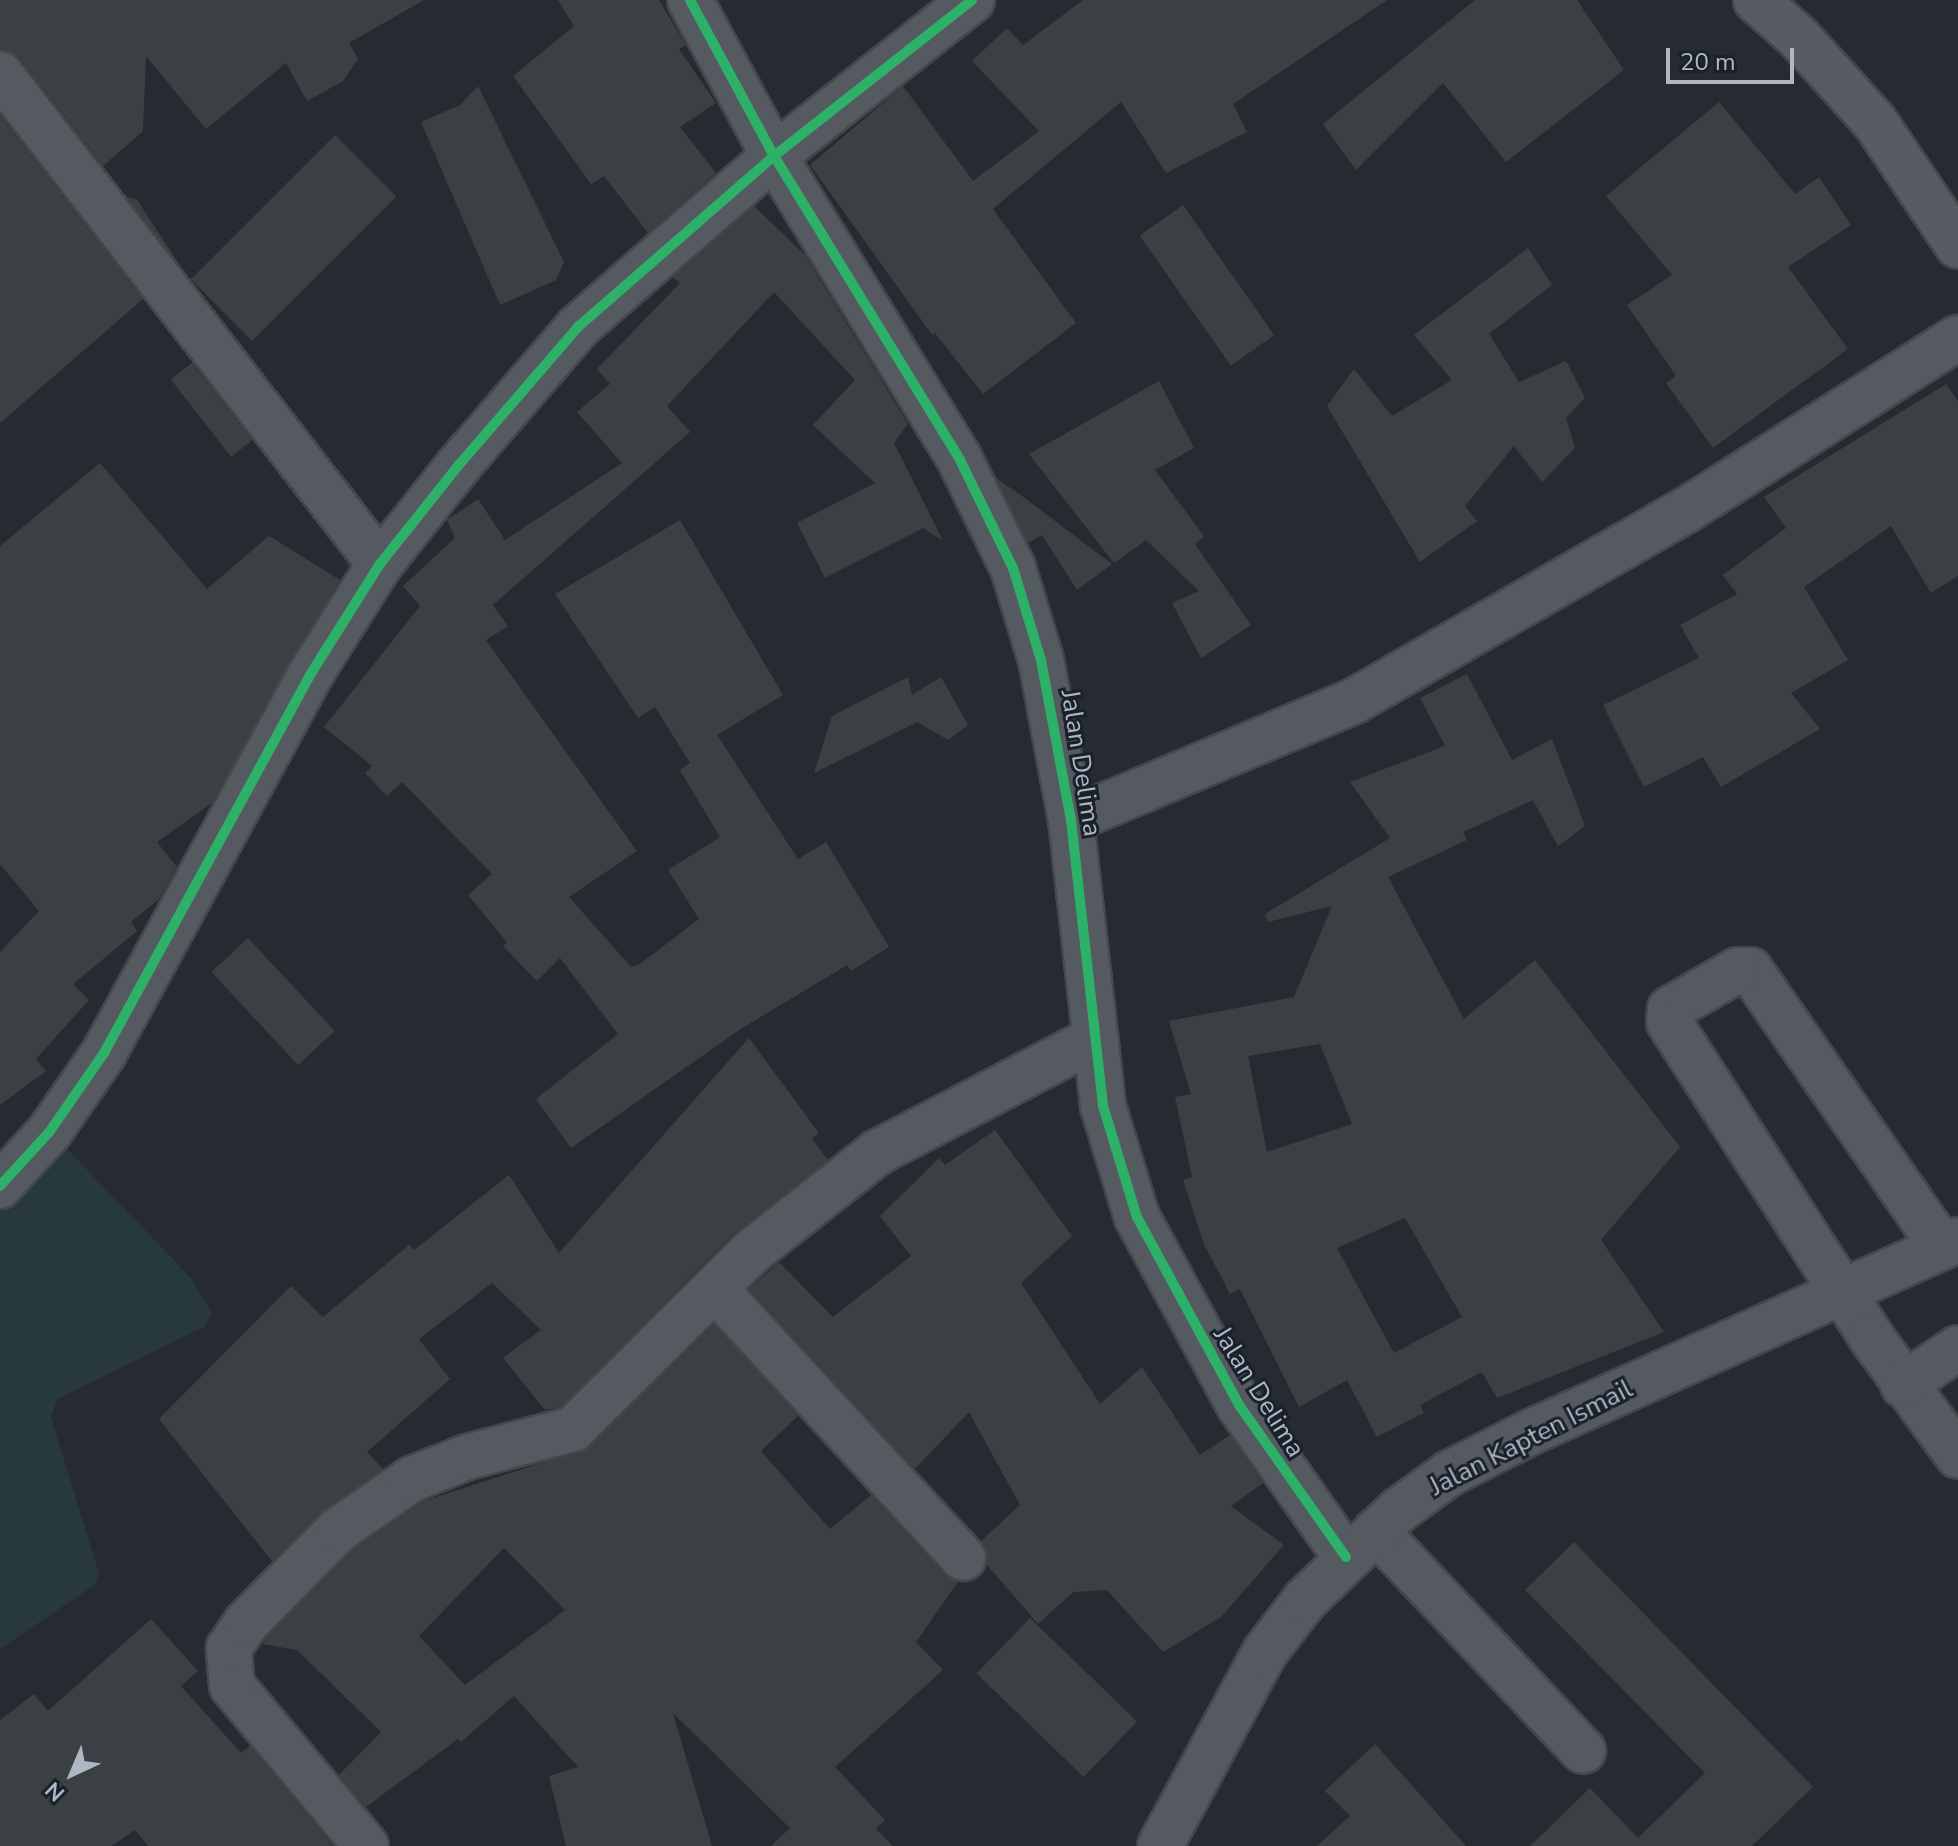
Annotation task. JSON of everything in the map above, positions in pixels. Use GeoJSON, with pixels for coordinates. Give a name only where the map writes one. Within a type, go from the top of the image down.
{"type":"FeatureCollection","features":[{"type":"Feature","properties":{"kind":"main road"},"geometry":{"type":"LineString","coordinates":[[1756,0],[1799,38],[1875,122],[1958,246]]}},
{"type":"Feature","properties":{"kind":"street","name":"Jalan Delima"},"geometry":{"type":"LineString","coordinates":[[690,0],[774,156],[960,460],[1013,568],[1041,660],[1071,820],[1092,1040],[1103,1106],[1137,1217],[1239,1405],[1361,1544],[1583,1751]]}},
{"type":"Feature","properties":{"kind":"street"},"geometry":{"type":"LineString","coordinates":[[0,1186],[50,1131],[104,1053],[310,675],[380,564],[578,327],[774,156],[972,0]]}},
{"type":"Feature","properties":{"kind":"street"},"geometry":{"type":"LineString","coordinates":[[0,74],[380,564]]}},
{"type":"Feature","properties":{"kind":"street"},"geometry":{"type":"LineString","coordinates":[[1071,820],[1354,701],[1685,511],[1958,338]]}},
{"type":"Feature","properties":{"kind":"street"},"geometry":{"type":"LineString","coordinates":[[1950,1244],[1753,974],[1738,970],[1680,1002],[1667,1017],[1903,1385],[1958,1456]]}},
{"type":"Feature","properties":{"kind":"street"},"geometry":{"type":"LineString","coordinates":[[366,1846],[232,1686],[229,1648],[246,1623],[338,1530],[412,1479],[467,1457],[573,1429],[750,1253],[878,1152],[1092,1040]]}},
{"type":"Feature","properties":{"kind":"street","name":"Jalan Kapten Ismail"},"geometry":{"type":"LineString","coordinates":[[1160,1846],[1265,1652],[1361,1544],[1450,1473],[1841,1291],[1950,1244]]}},
{"type":"Feature","properties":{"kind":"street"},"geometry":{"type":"LineString","coordinates":[[715,1289],[963,1558]]}},
{"type":"Feature","properties":{"kind":"street"},"geometry":{"type":"LineString","coordinates":[[1903,1385],[1958,1348]]}},
{"type":"Feature","properties":{"kind":"shaded area"},"geometry":{"type":"Polygon","coordinates":[[[50,1131],[192,1279],[212,1314],[204,1327],[57,1399],[51,1417],[99,1573],[96,1584],[0,1649],[0,1186],[50,1131]]]}},
{"type":"Feature","properties":{"kind":"building"},"geometry":{"type":"Polygon","coordinates":[[[0,0],[424,0],[349,43],[358,59],[343,81],[307,101],[286,63],[206,129],[146,56],[143,131],[103,166],[20,59],[0,50],[0,0]]]}},
{"type":"Feature","properties":{"kind":"building"},"geometry":{"type":"Polygon","coordinates":[[[558,0],[659,0],[686,45],[679,49],[716,103],[680,127],[716,173],[648,233],[604,176],[591,184],[513,76],[574,26],[558,0]]]}},
{"type":"Feature","properties":{"kind":"building"},"geometry":{"type":"Polygon","coordinates":[[[1083,0],[1387,0],[1233,104],[1247,132],[1166,173],[1121,102],[993,209],[1076,323],[983,394],[935,333],[933,336],[810,165],[903,86],[973,181],[1039,131],[972,61],[1007,28],[1023,45],[1083,0]]]}},
{"type":"Feature","properties":{"kind":"building"},"geometry":{"type":"Polygon","coordinates":[[[1475,0],[1577,0],[1624,70],[1506,162],[1443,83],[1356,170],[1323,124],[1475,0]]]}},
{"type":"Feature","properties":{"kind":"building"},"geometry":{"type":"Polygon","coordinates":[[[478,86],[564,262],[556,280],[500,305],[421,122],[460,105],[478,86]]]}},
{"type":"Feature","properties":{"kind":"building"},"geometry":{"type":"Polygon","coordinates":[[[1719,102],[1795,194],[1819,177],[1851,225],[1788,267],[1848,349],[1713,448],[1666,383],[1676,376],[1627,305],[1672,275],[1606,196],[1719,102]]]}},
{"type":"Feature","properties":{"kind":"building"},"geometry":{"type":"Polygon","coordinates":[[[0,115],[143,299],[0,423],[0,115]]]}},
{"type":"Feature","properties":{"kind":"building"},"geometry":{"type":"Polygon","coordinates":[[[335,135],[397,197],[252,341],[191,279],[335,135]]]}},
{"type":"Feature","properties":{"kind":"building"},"geometry":{"type":"Polygon","coordinates":[[[126,196],[137,200],[181,267],[126,196]]]}},
{"type":"Feature","properties":{"kind":"building"},"geometry":{"type":"Polygon","coordinates":[[[1183,205],[1274,335],[1231,366],[1140,235],[1183,205]]]}},
{"type":"Feature","properties":{"kind":"building"},"geometry":{"type":"Polygon","coordinates":[[[754,206],[805,255],[908,424],[894,443],[943,541],[923,528],[825,578],[797,523],[875,483],[813,425],[855,380],[774,292],[667,406],[690,432],[493,605],[508,626],[486,640],[637,851],[569,897],[631,967],[640,964],[699,919],[668,870],[720,837],[680,770],[690,763],[655,707],[638,718],[555,594],[680,520],[783,695],[717,735],[798,859],[826,842],[889,947],[851,971],[847,965],[742,1028],[571,1148],[536,1099],[618,1034],[560,958],[537,981],[503,946],[507,942],[468,895],[492,874],[402,782],[387,796],[365,773],[372,766],[324,727],[420,606],[403,586],[455,538],[447,520],[478,499],[505,540],[622,463],[577,412],[610,384],[597,369],[680,283],[673,277],[754,206]]]}},
{"type":"Feature","properties":{"kind":"building"},"geometry":{"type":"Polygon","coordinates":[[[1528,248],[1552,285],[1489,334],[1519,382],[1566,361],[1585,398],[1566,418],[1575,448],[1542,482],[1514,446],[1465,506],[1477,521],[1420,562],[1327,406],[1354,369],[1392,416],[1452,380],[1414,335],[1528,248]]]}},
{"type":"Feature","properties":{"kind":"building"},"geometry":{"type":"Polygon","coordinates":[[[192,363],[252,440],[231,457],[171,380],[192,363]]]}},
{"type":"Feature","properties":{"kind":"building"},"geometry":{"type":"Polygon","coordinates":[[[1159,381],[1194,448],[1155,470],[1204,536],[1195,544],[1251,625],[1201,658],[1172,603],[1199,591],[1146,540],[1114,563],[1029,454],[1159,381]]]}},
{"type":"Feature","properties":{"kind":"building"},"geometry":{"type":"Polygon","coordinates":[[[1946,384],[1958,401],[1958,576],[1931,593],[1891,526],[1804,587],[1848,660],[1791,693],[1820,729],[1721,787],[1703,757],[1644,787],[1603,705],[1699,658],[1680,625],[1737,594],[1723,575],[1786,528],[1764,497],[1946,384]]]}},
{"type":"Feature","properties":{"kind":"building"},"geometry":{"type":"Polygon","coordinates":[[[100,463],[207,589],[269,536],[340,580],[212,803],[157,842],[177,867],[159,899],[131,922],[137,931],[73,984],[89,1000],[36,1059],[46,1071],[0,1105],[0,952],[39,911],[0,864],[0,546],[100,463]]]}},
{"type":"Feature","properties":{"kind":"building"},"geometry":{"type":"Polygon","coordinates":[[[996,478],[1112,564],[1077,590],[1042,535],[1028,543],[996,478]]]}},
{"type":"Feature","properties":{"kind":"building"},"geometry":{"type":"Polygon","coordinates":[[[1467,674],[1512,760],[1552,739],[1585,826],[1558,846],[1533,800],[1463,832],[1467,840],[1388,877],[1464,1019],[1535,960],[1680,1147],[1601,1240],[1664,1332],[1497,1398],[1482,1372],[1420,1405],[1424,1413],[1377,1437],[1347,1380],[1299,1407],[1240,1289],[1230,1294],[1204,1244],[1183,1180],[1192,1177],[1175,1097],[1191,1094],[1169,1021],[1294,997],[1332,906],[1268,922],[1265,914],[1390,838],[1350,782],[1445,746],[1420,698],[1467,674]],[[1320,1044],[1248,1056],[1267,1152],[1352,1124],[1320,1044]],[[1405,1218],[1337,1248],[1394,1353],[1462,1317],[1405,1218]]]}},
{"type":"Feature","properties":{"kind":"building"},"geometry":{"type":"Polygon","coordinates":[[[908,677],[912,695],[941,677],[968,725],[948,740],[917,722],[814,773],[832,716],[908,677]]]}},
{"type":"Feature","properties":{"kind":"building"},"geometry":{"type":"Polygon","coordinates":[[[248,938],[335,1031],[298,1065],[211,972],[248,938]]]}},
{"type":"Feature","properties":{"kind":"building"},"geometry":{"type":"Polygon","coordinates":[[[749,1038],[819,1133],[812,1139],[828,1160],[732,1235],[560,1407],[545,1410],[503,1358],[541,1330],[492,1283],[419,1339],[450,1379],[367,1452],[383,1469],[324,1510],[272,1561],[159,1419],[291,1286],[323,1317],[409,1245],[414,1250],[509,1175],[559,1253],[749,1038]]]}},
{"type":"Feature","properties":{"kind":"building"},"geometry":{"type":"Polygon","coordinates":[[[995,1130],[1072,1236],[1021,1283],[1100,1404],[1142,1367],[1200,1455],[1230,1435],[1263,1483],[1231,1506],[1284,1545],[1221,1617],[1163,1652],[1107,1590],[1073,1592],[1038,1624],[987,1565],[981,1541],[1020,1505],[969,1412],[915,1469],[749,1289],[779,1262],[833,1317],[911,1256],[880,1216],[939,1158],[945,1165],[995,1130]]]}},
{"type":"Feature","properties":{"kind":"building"},"geometry":{"type":"Polygon","coordinates":[[[714,1324],[798,1416],[761,1451],[830,1529],[871,1495],[945,1575],[958,1582],[916,1642],[943,1670],[835,1767],[885,1820],[876,1829],[893,1846],[771,1846],[790,1828],[673,1713],[712,1846],[566,1846],[549,1776],[578,1767],[514,1696],[461,1742],[458,1739],[366,1807],[339,1775],[381,1732],[297,1650],[262,1644],[265,1639],[354,1549],[424,1501],[590,1447],[714,1324]],[[504,1548],[419,1636],[465,1685],[565,1610],[504,1548]]]}},
{"type":"Feature","properties":{"kind":"building"},"geometry":{"type":"Polygon","coordinates":[[[1574,1542],[1813,1787],[1752,1846],[1530,1846],[1590,1788],[1638,1838],[1705,1773],[1525,1590],[1574,1542]]]}},
{"type":"Feature","properties":{"kind":"building"},"geometry":{"type":"Polygon","coordinates":[[[1030,1618],[1137,1722],[1084,1777],[977,1673],[1030,1618]]]}},
{"type":"Feature","properties":{"kind":"building"},"geometry":{"type":"Polygon","coordinates":[[[151,1619],[198,1671],[181,1686],[241,1753],[250,1746],[333,1846],[148,1846],[135,1830],[112,1846],[0,1846],[0,1720],[34,1694],[48,1711],[151,1619]]]}},
{"type":"Feature","properties":{"kind":"building"},"geometry":{"type":"Polygon","coordinates":[[[1375,1744],[1466,1846],[1317,1846],[1350,1816],[1325,1791],[1375,1744]]]}},
{"type":"Feature","properties":{"kind":"cycle path"},"geometry":{"type":"LineString","coordinates":[[690,0],[774,156],[960,460],[1013,568],[1041,660],[1071,820],[1103,1106],[1137,1217],[1239,1405],[1346,1557]]}},
{"type":"Feature","properties":{"kind":"cycle path"},"geometry":{"type":"LineString","coordinates":[[0,1186],[50,1131],[104,1053],[310,675],[380,564],[458,466],[578,327],[774,156],[972,0]]}}]}
